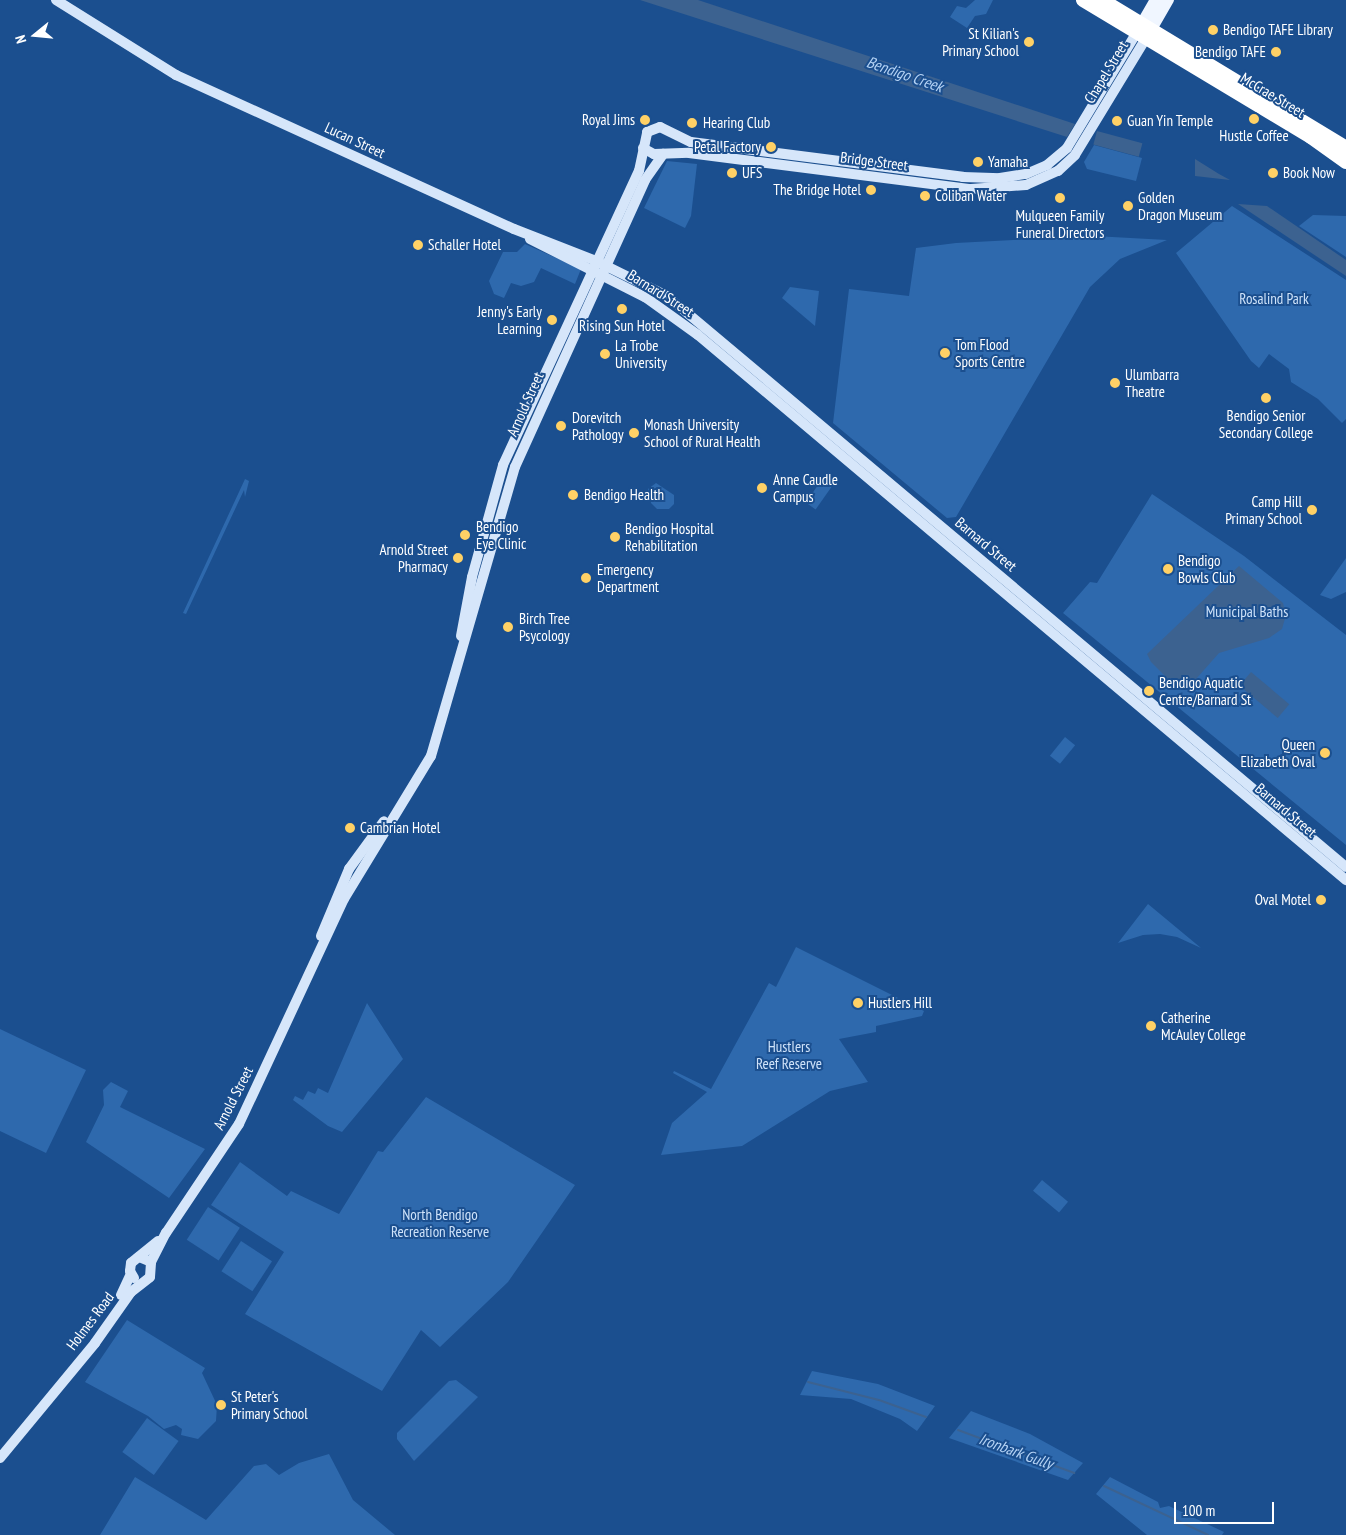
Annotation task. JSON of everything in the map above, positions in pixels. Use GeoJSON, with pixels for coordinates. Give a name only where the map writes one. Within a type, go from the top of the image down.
{"type":"FeatureCollection","features":[{"type":"Feature","properties":{"kind":"highway","name":"McCrae Street"},"geometry":{"type":"LineString","coordinates":[[1083,0],[1144,31],[1342,153]]}},
{"type":"Feature","properties":{"kind":"highway","name":"McCrae Street"},"geometry":{"type":"LineString","coordinates":[[1102,0],[1144,31]]}},
{"type":"Feature","properties":{"kind":"main road","name":"Lucan Street"},"geometry":{"type":"LineString","coordinates":[[56,0],[184,78],[599,268]]}},
{"type":"Feature","properties":{"kind":"main road","name":"Chapel Street"},"geometry":{"type":"LineString","coordinates":[[1071,160],[1092,130],[1144,31],[1156,0]]}},
{"type":"Feature","properties":{"kind":"main road","name":"Chapel Street"},"geometry":{"type":"LineString","coordinates":[[1061,154],[1144,31],[1168,0]]}},
{"type":"Feature","properties":{"kind":"main road"},"geometry":{"type":"LineString","coordinates":[[660,126],[669,133],[671,145],[665,154],[651,153],[644,148],[645,134],[653,128],[660,126]]}},
{"type":"Feature","properties":{"kind":"main road","name":"Bridge Street"},"geometry":{"type":"LineString","coordinates":[[669,133],[685,141],[724,152],[851,173],[945,180],[1017,176],[1041,169],[1061,154]]}},
{"type":"Feature","properties":{"kind":"main road","name":"Arnold Street"},"geometry":{"type":"LineString","coordinates":[[599,268],[639,171],[644,148]]}},
{"type":"Feature","properties":{"kind":"main road","name":"Bridge Street"},"geometry":{"type":"LineString","coordinates":[[665,154],[724,152],[851,162],[989,189],[1026,184],[1052,175],[1071,160]]}},
{"type":"Feature","properties":{"kind":"main road","name":"Arnold Street"},"geometry":{"type":"LineString","coordinates":[[151,1262],[166,1233],[244,1114],[356,866],[401,802],[430,756],[453,682],[472,578],[503,465],[599,268],[648,174],[665,154]]}},
{"type":"Feature","properties":{"kind":"main road"},"geometry":{"type":"LineString","coordinates":[[851,162],[851,173]]}},
{"type":"Feature","properties":{"kind":"main road","name":"Barnard Street"},"geometry":{"type":"LineString","coordinates":[[599,268],[701,332],[809,422],[853,467],[1346,880]]}},
{"type":"Feature","properties":{"kind":"main road","name":"Barnard Street"},"geometry":{"type":"LineString","coordinates":[[809,422],[841,443],[1346,867]]}},
{"type":"Feature","properties":{"kind":"main road"},"geometry":{"type":"LineString","coordinates":[[841,443],[852,458],[853,467]]}},
{"type":"Feature","properties":{"kind":"main road"},"geometry":{"type":"LineString","coordinates":[[952,536],[955,545],[998,587]]}},
{"type":"Feature","properties":{"kind":"main road"},"geometry":{"type":"LineString","coordinates":[[1010,585],[1057,630],[1056,636]]}},
{"type":"Feature","properties":{"kind":"main road"},"geometry":{"type":"LineString","coordinates":[[1132,687],[1133,694],[1177,738]]}},
{"type":"Feature","properties":{"kind":"main road"},"geometry":{"type":"LineString","coordinates":[[1192,737],[1204,753],[1233,778],[1234,786]]}},
{"type":"Feature","properties":{"kind":"main road","name":"Arnold Street"},"geometry":{"type":"LineString","coordinates":[[139,1257],[166,1233]]}},
{"type":"Feature","properties":{"kind":"main road"},"geometry":{"type":"LineString","coordinates":[[139,1257],[151,1262],[152,1274],[145,1280],[136,1279],[131,1274],[131,1263],[139,1257]]}},
{"type":"Feature","properties":{"kind":"main road","name":"Holmes Road"},"geometry":{"type":"LineString","coordinates":[[61,1382],[122,1294],[131,1274]]}},
{"type":"Feature","properties":{"kind":"main road","name":"Holmes Road"},"geometry":{"type":"LineString","coordinates":[[0,1458],[95,1342],[131,1292],[145,1280]]}},
{"type":"Feature","properties":{"kind":"green space"},"geometry":{"type":"Polygon","coordinates":[[[975,0],[993,0],[986,14],[975,16],[967,28],[950,17],[957,6],[966,8],[975,0]]]}},
{"type":"Feature","properties":{"kind":"green space"},"geometry":{"type":"Polygon","coordinates":[[[1094,145],[1142,158],[1136,181],[1087,169],[1084,162],[1094,145]]]}},
{"type":"Feature","properties":{"kind":"green space"},"geometry":{"type":"Polygon","coordinates":[[[667,161],[697,164],[691,216],[685,228],[644,208],[667,161]]]}},
{"type":"Feature","properties":{"kind":"green space","name":"Rosalind Park"},"geometry":{"type":"Polygon","coordinates":[[[1232,206],[1346,280],[1346,419],[1342,423],[1318,399],[1291,382],[1289,369],[1269,354],[1259,368],[1251,361],[1176,253],[1232,206]]]}},
{"type":"Feature","properties":{"kind":"green space"},"geometry":{"type":"Polygon","coordinates":[[[1313,215],[1346,216],[1346,257],[1299,226],[1313,215]]]}},
{"type":"Feature","properties":{"kind":"green space","name":"Tom Flood Sports Centre"},"geometry":{"type":"Polygon","coordinates":[[[1094,236],[1167,240],[1120,259],[1090,287],[956,517],[947,518],[833,423],[849,289],[909,296],[916,248],[956,243],[1094,236]]]}},
{"type":"Feature","properties":{"kind":"green space"},"geometry":{"type":"Polygon","coordinates":[[[525,244],[581,269],[575,284],[541,268],[534,282],[521,286],[511,283],[504,298],[494,294],[489,281],[503,252],[517,252],[525,244]]]}},
{"type":"Feature","properties":{"kind":"green space"},"geometry":{"type":"Polygon","coordinates":[[[790,287],[819,291],[815,326],[782,298],[790,287]]]}},
{"type":"Feature","properties":{"kind":"green space"},"geometry":{"type":"Polygon","coordinates":[[[823,478],[833,485],[816,509],[806,503],[823,478]]]}},
{"type":"Feature","properties":{"kind":"green space"},"geometry":{"type":"Polygon","coordinates":[[[245,479],[249,481],[245,497],[244,490],[186,614],[183,613],[245,479]]]}},
{"type":"Feature","properties":{"kind":"green space"},"geometry":{"type":"Polygon","coordinates":[[[656,483],[674,495],[674,504],[669,509],[657,509],[651,503],[648,489],[656,483]]]}},
{"type":"Feature","properties":{"kind":"green space"},"geometry":{"type":"Polygon","coordinates":[[[1152,494],[1244,556],[1346,635],[1346,845],[1063,613],[1090,582],[1097,583],[1152,494]]]}},
{"type":"Feature","properties":{"kind":"green space"},"geometry":{"type":"Polygon","coordinates":[[[1346,558],[1346,592],[1331,599],[1320,595],[1346,558]]]}},
{"type":"Feature","properties":{"kind":"green space"},"geometry":{"type":"Polygon","coordinates":[[[1065,737],[1075,745],[1060,764],[1050,756],[1065,737]]]}},
{"type":"Feature","properties":{"kind":"green space"},"geometry":{"type":"Polygon","coordinates":[[[1148,904],[1201,948],[1177,937],[1160,934],[1143,935],[1118,943],[1148,904]]]}},
{"type":"Feature","properties":{"kind":"green space","name":"Hustlers Reef Reserve"},"geometry":{"type":"Polygon","coordinates":[[[796,947],[924,1011],[922,1016],[876,1026],[876,1032],[839,1039],[868,1082],[830,1091],[742,1146],[661,1155],[672,1123],[707,1092],[673,1073],[674,1071],[711,1089],[769,983],[776,987],[796,947]]]}},
{"type":"Feature","properties":{"kind":"green space"},"geometry":{"type":"Polygon","coordinates":[[[367,1003],[403,1059],[342,1132],[328,1126],[293,1100],[295,1096],[303,1100],[308,1091],[315,1094],[318,1088],[328,1093],[367,1003]]]}},
{"type":"Feature","properties":{"kind":"green space"},"geometry":{"type":"Polygon","coordinates":[[[0,1029],[86,1070],[46,1153],[0,1131],[0,1029]]]}},
{"type":"Feature","properties":{"kind":"green space"},"geometry":{"type":"Polygon","coordinates":[[[111,1082],[128,1091],[120,1107],[205,1149],[169,1198],[86,1142],[104,1105],[103,1090],[111,1082]]]}},
{"type":"Feature","properties":{"kind":"green space","name":"North Bendigo Recreation Reserve"},"geometry":{"type":"Polygon","coordinates":[[[426,1097],[575,1185],[508,1282],[440,1347],[421,1330],[382,1391],[245,1314],[284,1252],[211,1205],[240,1162],[287,1196],[291,1191],[339,1214],[378,1151],[383,1152],[426,1097]]]}},
{"type":"Feature","properties":{"kind":"green space"},"geometry":{"type":"Polygon","coordinates":[[[1042,1180],[1068,1202],[1059,1213],[1033,1191],[1042,1180]]]}},
{"type":"Feature","properties":{"kind":"green space"},"geometry":{"type":"Polygon","coordinates":[[[208,1207],[240,1228],[219,1260],[187,1240],[208,1207]]]}},
{"type":"Feature","properties":{"kind":"green space"},"geometry":{"type":"Polygon","coordinates":[[[241,1241],[272,1261],[252,1291],[221,1271],[241,1241]]]}},
{"type":"Feature","properties":{"kind":"green space"},"geometry":{"type":"Polygon","coordinates":[[[127,1320],[205,1368],[202,1373],[217,1405],[216,1421],[198,1439],[181,1435],[182,1429],[176,1425],[164,1429],[148,1416],[85,1382],[127,1320]]]}},
{"type":"Feature","properties":{"kind":"green space"},"geometry":{"type":"Polygon","coordinates":[[[812,1371],[878,1384],[935,1406],[917,1431],[900,1419],[851,1399],[800,1395],[812,1371]]]}},
{"type":"Feature","properties":{"kind":"green space"},"geometry":{"type":"Polygon","coordinates":[[[456,1380],[478,1397],[414,1461],[397,1439],[397,1433],[449,1381],[456,1380]]]}},
{"type":"Feature","properties":{"kind":"green space"},"geometry":{"type":"Polygon","coordinates":[[[971,1411],[1030,1434],[1083,1463],[1068,1480],[949,1438],[971,1411]]]}},
{"type":"Feature","properties":{"kind":"green space"},"geometry":{"type":"Polygon","coordinates":[[[147,1418],[179,1441],[154,1475],[122,1452],[147,1418]]]}},
{"type":"Feature","properties":{"kind":"green space"},"geometry":{"type":"Polygon","coordinates":[[[329,1454],[353,1500],[395,1535],[100,1535],[135,1477],[206,1520],[254,1466],[266,1464],[279,1475],[299,1463],[329,1454]]]}},
{"type":"Feature","properties":{"kind":"green space"},"geometry":{"type":"Polygon","coordinates":[[[1110,1477],[1158,1502],[1160,1508],[1169,1506],[1224,1532],[1222,1535],[1147,1535],[1096,1494],[1110,1477]]]}},
{"type":"Feature","properties":{"kind":"water","name":"Bendigo Creek"},"geometry":{"type":"Polygon","coordinates":[[[640,0],[698,0],[1075,124],[1067,137],[640,0]]]}},
{"type":"Feature","properties":{"kind":"water"},"geometry":{"type":"Polygon","coordinates":[[[1097,131],[1142,143],[1139,157],[1093,145],[1097,131]]]}},
{"type":"Feature","properties":{"kind":"water"},"geometry":{"type":"Polygon","coordinates":[[[1195,159],[1219,174],[1230,180],[1195,176],[1195,159]]]}},
{"type":"Feature","properties":{"kind":"water"},"geometry":{"type":"Polygon","coordinates":[[[1238,204],[1267,206],[1346,260],[1346,276],[1238,204]]]}},
{"type":"Feature","properties":{"kind":"water","name":"Municipal Baths"},"geometry":{"type":"Polygon","coordinates":[[[1239,566],[1283,603],[1286,615],[1282,629],[1269,638],[1219,653],[1196,679],[1182,685],[1174,685],[1151,662],[1147,654],[1239,566]]]}},
{"type":"Feature","properties":{"kind":"water"},"geometry":{"type":"Polygon","coordinates":[[[1251,672],[1289,704],[1278,718],[1239,686],[1251,672]]]}},
{"type":"Feature","properties":{"kind":"waterway","name":"Ironbark Gully"},"geometry":{"type":"LineString","coordinates":[[808,1382],[879,1400],[926,1417]]}},
{"type":"Feature","properties":{"kind":"waterway","name":"Ironbark Gully"},"geometry":{"type":"LineString","coordinates":[[958,1430],[1074,1473]]}},
{"type":"Feature","properties":{"kind":"waterway","name":"Ironbark Gully"},"geometry":{"type":"LineString","coordinates":[[1104,1486],[1208,1535]]}},
{"type":"Feature","properties":{"kind":"tram line"},"geometry":{"type":"LineString","coordinates":[[1092,0],[1346,154]]}},
{"type":"Feature","properties":{"kind":"place","name":"Bendigo TAFE Library"},"geometry":{"type":"Point","coordinates":[1213,30]}},
{"type":"Feature","properties":{"kind":"place","name":"St Kilian's Primary School"},"geometry":{"type":"Point","coordinates":[1029,42]}},
{"type":"Feature","properties":{"kind":"place","name":"Bendigo TAFE"},"geometry":{"type":"Point","coordinates":[1276,52]}},
{"type":"Feature","properties":{"kind":"place","name":"Hustle Coffee"},"geometry":{"type":"Point","coordinates":[1254,119]}},
{"type":"Feature","properties":{"kind":"place","name":"Royal Jims"},"geometry":{"type":"Point","coordinates":[645,120]}},
{"type":"Feature","properties":{"kind":"place","name":"Guan Yin Temple"},"geometry":{"type":"Point","coordinates":[1117,121]}},
{"type":"Feature","properties":{"kind":"place","name":"Hearing Club"},"geometry":{"type":"Point","coordinates":[692,123]}},
{"type":"Feature","properties":{"kind":"place","name":"Petal Factory"},"geometry":{"type":"Point","coordinates":[771,147]}},
{"type":"Feature","properties":{"kind":"place","name":"Yamaha"},"geometry":{"type":"Point","coordinates":[978,162]}},
{"type":"Feature","properties":{"kind":"place","name":"UFS"},"geometry":{"type":"Point","coordinates":[732,173]}},
{"type":"Feature","properties":{"kind":"place","name":"Book Now"},"geometry":{"type":"Point","coordinates":[1273,173]}},
{"type":"Feature","properties":{"kind":"place","name":"The Bridge Hotel"},"geometry":{"type":"Point","coordinates":[871,190]}},
{"type":"Feature","properties":{"kind":"place","name":"Coliban Water"},"geometry":{"type":"Point","coordinates":[925,196]}},
{"type":"Feature","properties":{"kind":"place","name":"Mulqueen Family Funeral Directors"},"geometry":{"type":"Point","coordinates":[1060,198]}},
{"type":"Feature","properties":{"kind":"place","name":"Golden Dragon Museum"},"geometry":{"type":"Point","coordinates":[1128,206]}},
{"type":"Feature","properties":{"kind":"place","name":"Schaller Hotel"},"geometry":{"type":"Point","coordinates":[418,245]}},
{"type":"Feature","properties":{"kind":"place","name":"Rising Sun Hotel"},"geometry":{"type":"Point","coordinates":[622,309]}},
{"type":"Feature","properties":{"kind":"place","name":"Jenny's Early Learning"},"geometry":{"type":"Point","coordinates":[552,320]}},
{"type":"Feature","properties":{"kind":"place","name":"Tom Flood Sports Centre"},"geometry":{"type":"Point","coordinates":[945,353]}},
{"type":"Feature","properties":{"kind":"place","name":"La Trobe University"},"geometry":{"type":"Point","coordinates":[605,354]}},
{"type":"Feature","properties":{"kind":"place","name":"Ulumbarra Theatre"},"geometry":{"type":"Point","coordinates":[1115,383]}},
{"type":"Feature","properties":{"kind":"place","name":"Bendigo Senior Secondary College"},"geometry":{"type":"Point","coordinates":[1266,398]}},
{"type":"Feature","properties":{"kind":"place","name":"Dorevitch Pathology"},"geometry":{"type":"Point","coordinates":[561,426]}},
{"type":"Feature","properties":{"kind":"place","name":"Monash University School of Rural Health"},"geometry":{"type":"Point","coordinates":[634,433]}},
{"type":"Feature","properties":{"kind":"place","name":"Anne Caudle Campus"},"geometry":{"type":"Point","coordinates":[762,488]}},
{"type":"Feature","properties":{"kind":"place","name":"Bendigo Health"},"geometry":{"type":"Point","coordinates":[573,495]}},
{"type":"Feature","properties":{"kind":"place","name":"Camp Hill Primary School"},"geometry":{"type":"Point","coordinates":[1312,510]}},
{"type":"Feature","properties":{"kind":"place","name":"Bendigo Eye Clinic"},"geometry":{"type":"Point","coordinates":[465,535]}},
{"type":"Feature","properties":{"kind":"place","name":"Bendigo Hospital Rehabilitation"},"geometry":{"type":"Point","coordinates":[615,537]}},
{"type":"Feature","properties":{"kind":"place","name":"Arnold Street Pharmacy"},"geometry":{"type":"Point","coordinates":[458,558]}},
{"type":"Feature","properties":{"kind":"place","name":"Bendigo Bowls Club"},"geometry":{"type":"Point","coordinates":[1168,569]}},
{"type":"Feature","properties":{"kind":"place","name":"Emergency Department"},"geometry":{"type":"Point","coordinates":[586,578]}},
{"type":"Feature","properties":{"kind":"place","name":"Birch Tree Psycology"},"geometry":{"type":"Point","coordinates":[508,627]}},
{"type":"Feature","properties":{"kind":"place","name":"Bendigo Aquatic Centre/Barnard St"},"geometry":{"type":"Point","coordinates":[1149,691]}},
{"type":"Feature","properties":{"kind":"place","name":"Queen Elizabeth Oval"},"geometry":{"type":"Point","coordinates":[1325,753]}},
{"type":"Feature","properties":{"kind":"place","name":"Cambrian Hotel"},"geometry":{"type":"Point","coordinates":[350,828]}},
{"type":"Feature","properties":{"kind":"place","name":"Oval Motel"},"geometry":{"type":"Point","coordinates":[1321,900]}},
{"type":"Feature","properties":{"kind":"place","name":"Hustlers Hill"},"geometry":{"type":"Point","coordinates":[858,1003]}},
{"type":"Feature","properties":{"kind":"place","name":"Catherine McAuley College"},"geometry":{"type":"Point","coordinates":[1151,1026]}},
{"type":"Feature","properties":{"kind":"place","name":"St Peter's Primary School"},"geometry":{"type":"Point","coordinates":[221,1405]}}]}
